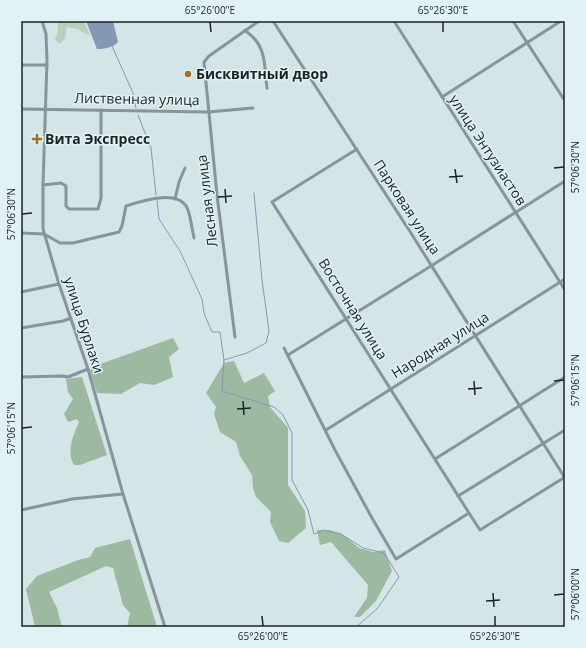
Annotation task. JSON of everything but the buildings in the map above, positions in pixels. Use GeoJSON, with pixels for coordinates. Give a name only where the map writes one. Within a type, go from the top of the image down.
{"type":"FeatureCollection","features":[{"type":"Feature","properties":{"kind":"street","name":"улица Бурлаки"},"geometry":{"type":"LineString","coordinates":[[42,21],[46,34],[47,65],[43,186],[44,234],[59,284],[88,369],[123,494],[165,627]]}},
{"type":"Feature","properties":{"kind":"street"},"geometry":{"type":"LineString","coordinates":[[259,21],[254,22],[245,30],[260,47],[267,88]]}},
{"type":"Feature","properties":{"kind":"street","name":"Парковая улица"},"geometry":{"type":"LineString","coordinates":[[273,21],[476,336],[565,478]]}},
{"type":"Feature","properties":{"kind":"street","name":"улица Энтузиастов"},"geometry":{"type":"LineString","coordinates":[[394,21],[565,290]]}},
{"type":"Feature","properties":{"kind":"street"},"geometry":{"type":"LineString","coordinates":[[513,21],[565,101]]}},
{"type":"Feature","properties":{"kind":"street"},"geometry":{"type":"LineString","coordinates":[[442,97],[561,21]]}},
{"type":"Feature","properties":{"kind":"street","name":"Лесная улица"},"geometry":{"type":"LineString","coordinates":[[235,337],[226,273],[223,235],[216,195],[204,62],[209,56],[245,30]]}},
{"type":"Feature","properties":{"kind":"street"},"geometry":{"type":"LineString","coordinates":[[21,65],[47,65]]}},
{"type":"Feature","properties":{"kind":"street","name":"Лиственная улица"},"geometry":{"type":"LineString","coordinates":[[21,109],[208,112],[253,108]]}},
{"type":"Feature","properties":{"kind":"street"},"geometry":{"type":"LineString","coordinates":[[43,186],[61,183],[66,186],[66,206],[69,210],[98,209],[101,198],[101,110]]}},
{"type":"Feature","properties":{"kind":"street","name":"Восточная улица"},"geometry":{"type":"LineString","coordinates":[[357,150],[272,202],[390,389],[480,530],[565,478]]}},
{"type":"Feature","properties":{"kind":"street"},"geometry":{"type":"LineString","coordinates":[[175,199],[179,182],[185,168]]}},
{"type":"Feature","properties":{"kind":"street"},"geometry":{"type":"LineString","coordinates":[[288,355],[565,181]]}},
{"type":"Feature","properties":{"kind":"street"},"geometry":{"type":"LineString","coordinates":[[21,233],[44,234],[60,243],[73,243],[109,235],[119,232],[122,226],[126,206],[155,198],[175,199],[183,202],[188,210],[194,238]]}},
{"type":"Feature","properties":{"kind":"street","name":"Народная улица"},"geometry":{"type":"LineString","coordinates":[[326,430],[565,279]]}},
{"type":"Feature","properties":{"kind":"street"},"geometry":{"type":"LineString","coordinates":[[21,292],[59,284]]}},
{"type":"Feature","properties":{"kind":"street"},"geometry":{"type":"LineString","coordinates":[[21,328],[63,321],[71,318]]}},
{"type":"Feature","properties":{"kind":"street"},"geometry":{"type":"LineString","coordinates":[[284,348],[335,450],[386,544],[390,546],[396,559],[469,513]]}},
{"type":"Feature","properties":{"kind":"street"},"geometry":{"type":"LineString","coordinates":[[21,378],[68,377],[88,369]]}},
{"type":"Feature","properties":{"kind":"street"},"geometry":{"type":"LineString","coordinates":[[435,459],[565,377]]}},
{"type":"Feature","properties":{"kind":"street"},"geometry":{"type":"LineString","coordinates":[[458,496],[565,430]]}},
{"type":"Feature","properties":{"kind":"street"},"geometry":{"type":"LineString","coordinates":[[21,510],[72,499],[123,494]]}},
{"type":"Feature","properties":{"kind":"green space"},"geometry":{"type":"Polygon","coordinates":[[[58,21],[84,21],[90,36],[77,29],[67,27],[65,39],[59,44],[55,39],[58,32],[58,21]]]}},
{"type":"Feature","properties":{"kind":"green space"},"geometry":{"type":"Polygon","coordinates":[[[173,338],[179,349],[169,357],[173,377],[154,385],[140,383],[121,394],[97,393],[90,371],[92,367],[173,338]]]}},
{"type":"Feature","properties":{"kind":"green space"},"geometry":{"type":"Polygon","coordinates":[[[234,361],[244,383],[264,373],[275,391],[268,396],[270,407],[288,428],[288,485],[305,511],[306,528],[288,543],[279,541],[270,522],[271,512],[256,497],[253,488],[252,475],[240,456],[236,442],[220,432],[214,414],[216,407],[206,393],[224,363],[234,361]]]}},
{"type":"Feature","properties":{"kind":"green space"},"geometry":{"type":"Polygon","coordinates":[[[82,377],[107,455],[80,465],[74,465],[70,449],[79,422],[77,419],[68,422],[64,414],[73,399],[68,392],[66,379],[82,377]]]}},
{"type":"Feature","properties":{"kind":"green space"},"geometry":{"type":"Polygon","coordinates":[[[317,530],[329,530],[342,534],[359,548],[373,552],[385,550],[392,571],[376,601],[360,617],[354,617],[367,598],[368,585],[331,542],[320,545],[317,530]]]}},
{"type":"Feature","properties":{"kind":"green space"},"geometry":{"type":"Polygon","coordinates":[[[130,539],[157,627],[127,627],[130,613],[123,605],[113,568],[106,566],[49,592],[57,608],[62,627],[35,627],[26,589],[37,576],[78,560],[90,557],[95,548],[130,539]]]}},
{"type":"Feature","properties":{"kind":"water"},"geometry":{"type":"Polygon","coordinates":[[[86,21],[113,21],[118,42],[111,47],[97,49],[86,21]]]}},
{"type":"Feature","properties":{"kind":"waterway"},"geometry":{"type":"LineString","coordinates":[[112,46],[133,93],[136,108]]}},
{"type":"Feature","properties":{"kind":"waterway"},"geometry":{"type":"LineString","coordinates":[[138,115],[151,148],[156,195]]}},
{"type":"Feature","properties":{"kind":"waterway"},"geometry":{"type":"LineString","coordinates":[[224,360],[247,353],[266,343],[269,331],[262,280],[254,193]]}},
{"type":"Feature","properties":{"kind":"waterway"},"geometry":{"type":"LineString","coordinates":[[157,200],[159,219],[180,251],[202,299],[204,313],[212,332],[220,332],[224,360],[222,391],[274,407],[283,415],[292,433],[292,480],[308,510],[314,534],[324,530],[341,534],[363,548],[384,553],[399,577],[377,609],[356,627]]}},
{"type":"Feature","properties":{"kind":"place","name":"Бисквитный двор"},"geometry":{"type":"Point","coordinates":[188,74]}},
{"type":"Feature","properties":{"kind":"place","name":"Вита Экспресс"},"geometry":{"type":"Point","coordinates":[37,139]}}]}
